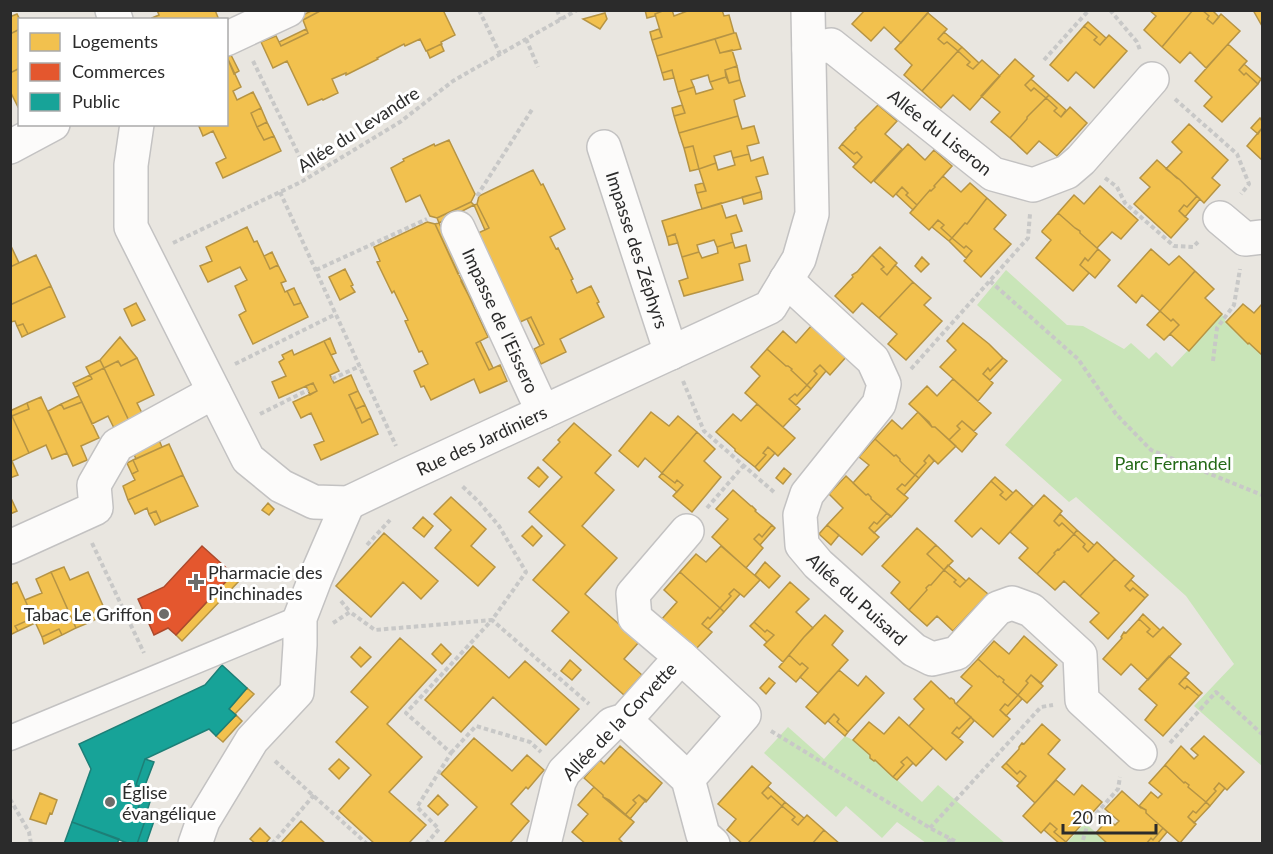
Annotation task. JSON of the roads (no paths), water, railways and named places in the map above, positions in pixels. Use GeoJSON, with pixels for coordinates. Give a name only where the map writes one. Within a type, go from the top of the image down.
{"type":"FeatureCollection","features":[{"type":"Feature","properties":{"kind":"street"},"geometry":{"type":"LineString","coordinates":[[233,36],[288,10]]}},
{"type":"Feature","properties":{"kind":"street","name":"Rue des Jardiniers"},"geometry":{"type":"LineString","coordinates":[[136,126],[131,165],[132,226],[248,459],[281,486],[314,502],[348,503],[770,307],[799,259],[812,214],[808,10]]}},
{"type":"Feature","properties":{"kind":"street","name":"Allée du Liseron"},"geometry":{"type":"LineString","coordinates":[[809,49],[831,45],[993,174],[1033,185],[1067,172],[1081,160],[1152,79]]}},
{"type":"Feature","properties":{"kind":"street"},"geometry":{"type":"LineString","coordinates":[[10,147],[49,126]]}},
{"type":"Feature","properties":{"kind":"street","name":"Impasse des Zéphyrs"},"geometry":{"type":"LineString","coordinates":[[604,147],[671,353]]}},
{"type":"Feature","properties":{"kind":"street"},"geometry":{"type":"LineString","coordinates":[[1220,218],[1254,238]]}},
{"type":"Feature","properties":{"kind":"street","name":"Impasse de l’Eissero"},"geometry":{"type":"LineString","coordinates":[[458,228],[543,412]]}},
{"type":"Feature","properties":{"kind":"street","name":"Allée du Puisard"},"geometry":{"type":"LineString","coordinates":[[786,280],[873,360],[884,384],[879,404],[807,494],[800,515],[802,545],[818,564],[914,650],[932,659],[957,653],[998,608],[1012,603],[1031,610],[1080,655],[1082,700],[1140,753]]}},
{"type":"Feature","properties":{"kind":"street"},"geometry":{"type":"LineString","coordinates":[[10,547],[96,508],[94,485],[117,445],[210,385]]}},
{"type":"Feature","properties":{"kind":"street"},"geometry":{"type":"LineString","coordinates":[[314,502],[325,587]]}},
{"type":"Feature","properties":{"kind":"street"},"geometry":{"type":"LineString","coordinates":[[195,843],[203,820],[252,740],[297,692],[300,632],[325,587],[348,503]]}},
{"type":"Feature","properties":{"kind":"street","name":"Allée de la Corvette"},"geometry":{"type":"LineString","coordinates":[[544,843],[559,782],[564,772],[618,722],[681,657],[635,618],[633,594],[687,531]]}},
{"type":"Feature","properties":{"kind":"street"},"geometry":{"type":"LineString","coordinates":[[10,738],[156,678],[300,632]]}},
{"type":"Feature","properties":{"kind":"street"},"geometry":{"type":"LineString","coordinates":[[681,657],[744,715],[688,779]]}},
{"type":"Feature","properties":{"kind":"street"},"geometry":{"type":"LineString","coordinates":[[618,722],[688,779],[703,835],[713,843]]}},
{"type":"Feature","properties":{"kind":"place","name":"Pharmacie des Pinchinades"},"geometry":{"type":"Point","coordinates":[196,582]}},
{"type":"Feature","properties":{"kind":"place","name":"Tabac Le Griffon"},"geometry":{"type":"Point","coordinates":[164,614]}},
{"type":"Feature","properties":{"kind":"place","name":"Église évangélique"},"geometry":{"type":"Point","coordinates":[110,802]}},
{"type":"Feature","properties":{"kind":"park label","name":"Parc Fernandel"},"geometry":{"type":"Point","coordinates":[1173,463]}}]}
